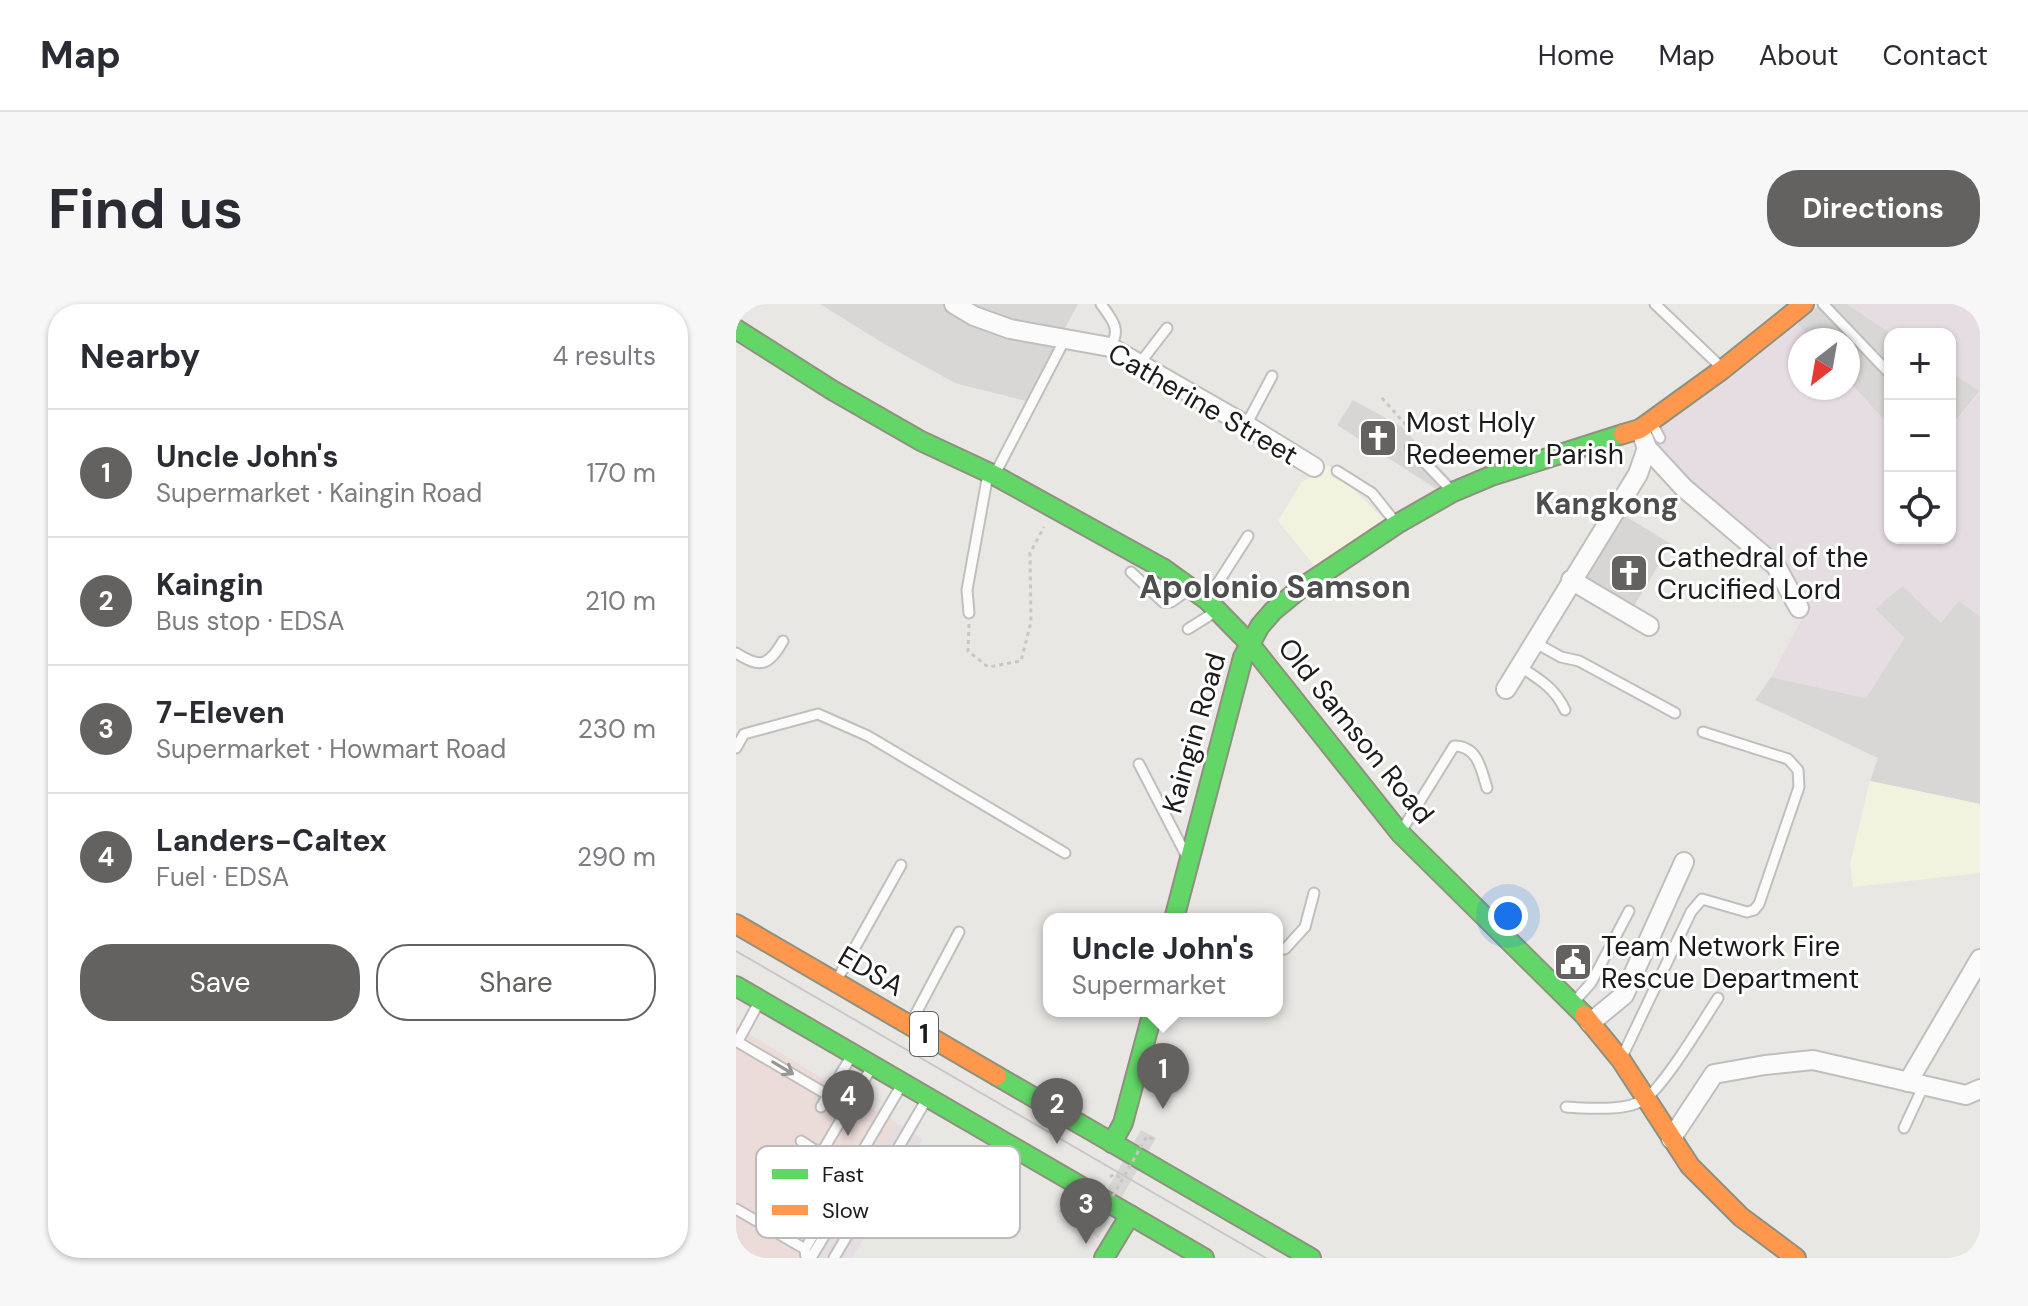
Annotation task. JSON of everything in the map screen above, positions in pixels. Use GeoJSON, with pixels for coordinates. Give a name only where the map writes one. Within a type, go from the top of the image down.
{"type":"FeatureCollection","features":[{"type":"Feature","properties":{"kind":"main road","name":"Kaingin Road"},"geometry":{"type":"LineString","coordinates":[[1175,913],[1240,666],[1249,643],[1273,611],[1301,588],[1397,524],[1453,492],[1526,463],[1645,424],[1723,369],[1804,304]]}},
{"type":"Feature","properties":{"kind":"main road","name":"Old Samson Road"},"geometry":{"type":"LineString","coordinates":[[736,329],[832,390],[921,441],[1098,531],[1192,587],[1213,605],[1249,643],[1400,833],[1574,1002],[1621,1060],[1671,1139],[1715,1193],[1741,1217],[1796,1258]]}},
{"type":"Feature","properties":{"kind":"main road","name":"EDSA"},"geometry":{"type":"LineString","coordinates":[[736,924],[1311,1258]]}},
{"type":"Feature","properties":{"kind":"main road","name":"1"},"geometry":{"type":"LineString","coordinates":[[736,986],[1011,1146]]}},
{"type":"Feature","properties":{"kind":"main road"},"geometry":{"type":"LineString","coordinates":[[1112,1143],[1123,1123],[1151,1017]]}},
{"type":"Feature","properties":{"kind":"main road","name":"1"},"geometry":{"type":"LineString","coordinates":[[1020,1151],[1130,1215],[1206,1254]]}},
{"type":"Feature","properties":{"kind":"main road"},"geometry":{"type":"LineString","coordinates":[[1104,1258],[1130,1215]]}},
{"type":"Feature","properties":{"kind":"street","name":"Catherine Street"},"geometry":{"type":"LineString","coordinates":[[954,304],[974,316],[1010,329],[1110,347],[1314,467]]}},
{"type":"Feature","properties":{"kind":"street"},"geometry":{"type":"LineString","coordinates":[[1645,424],[1684,488],[1776,566],[1799,608]]}},
{"type":"Feature","properties":{"kind":"street"},"geometry":{"type":"LineString","coordinates":[[1506,689],[1654,443]]}},
{"type":"Feature","properties":{"kind":"street"},"geometry":{"type":"LineString","coordinates":[[1571,580],[1649,626]]}},
{"type":"Feature","properties":{"kind":"street"},"geometry":{"type":"LineString","coordinates":[[1590,1023],[1624,995],[1684,862]]}},
{"type":"Feature","properties":{"kind":"street"},"geometry":{"type":"LineString","coordinates":[[1916,1084],[1980,959]]}},
{"type":"Feature","properties":{"kind":"street"},"geometry":{"type":"LineString","coordinates":[[1671,1139],[1714,1074],[1765,1065],[1813,1060],[1966,1095],[1980,1089]]}},
{"type":"Feature","properties":{"kind":"lane"},"geometry":{"type":"LineString","coordinates":[[1101,304],[1117,328],[1117,338],[1110,347]]}},
{"type":"Feature","properties":{"kind":"lane"},"geometry":{"type":"LineString","coordinates":[[1655,304],[1723,369]]}},
{"type":"Feature","properties":{"kind":"lane"},"geometry":{"type":"LineString","coordinates":[[1823,304],[1884,368]]}},
{"type":"Feature","properties":{"kind":"lane"},"geometry":{"type":"LineString","coordinates":[[1140,363],[1167,328]]}},
{"type":"Feature","properties":{"kind":"lane"},"geometry":{"type":"LineString","coordinates":[[969,613],[967,590],[991,474],[1065,339]]}},
{"type":"Feature","properties":{"kind":"lane"},"geometry":{"type":"LineString","coordinates":[[1246,425],[1272,376]]}},
{"type":"Feature","properties":{"kind":"lane"},"geometry":{"type":"LineString","coordinates":[[1410,447],[1453,492]]}},
{"type":"Feature","properties":{"kind":"lane"},"geometry":{"type":"LineString","coordinates":[[1337,471],[1372,493],[1397,524]]}},
{"type":"Feature","properties":{"kind":"lane"},"geometry":{"type":"LineString","coordinates":[[1188,629],[1213,605],[1248,536]]}},
{"type":"Feature","properties":{"kind":"lane"},"geometry":{"type":"LineString","coordinates":[[1131,572],[1163,602],[1171,602],[1192,587]]}},
{"type":"Feature","properties":{"kind":"lane"},"geometry":{"type":"LineString","coordinates":[[736,653],[759,664],[775,655],[783,641]]}},
{"type":"Feature","properties":{"kind":"lane"},"geometry":{"type":"LineString","coordinates":[[1534,642],[1561,657],[1579,661],[1675,713]]}},
{"type":"Feature","properties":{"kind":"lane"},"geometry":{"type":"LineString","coordinates":[[1519,666],[1549,686],[1558,695],[1565,710]]}},
{"type":"Feature","properties":{"kind":"lane"},"geometry":{"type":"LineString","coordinates":[[736,748],[744,734],[818,714],[868,736],[1065,853]]}},
{"type":"Feature","properties":{"kind":"lane"},"geometry":{"type":"LineString","coordinates":[[1621,1060],[1691,912],[1702,899],[1747,912],[1759,904],[1799,787],[1798,770],[1788,759],[1703,732]]}},
{"type":"Feature","properties":{"kind":"lane"},"geometry":{"type":"LineString","coordinates":[[1400,833],[1454,746],[1462,746],[1477,756],[1487,788]]}},
{"type":"Feature","properties":{"kind":"lane"},"geometry":{"type":"LineString","coordinates":[[1139,764],[1188,858]]}},
{"type":"Feature","properties":{"kind":"lane"},"geometry":{"type":"LineString","coordinates":[[835,982],[901,865]]}},
{"type":"Feature","properties":{"kind":"lane"},"geometry":{"type":"LineString","coordinates":[[1283,949],[1305,927],[1314,893]]}},
{"type":"Feature","properties":{"kind":"lane"},"geometry":{"type":"LineString","coordinates":[[1574,1002],[1591,983],[1629,911]]}},
{"type":"Feature","properties":{"kind":"lane"},"geometry":{"type":"LineString","coordinates":[[910,1025],[959,932]]}},
{"type":"Feature","properties":{"kind":"lane"},"geometry":{"type":"LineString","coordinates":[[736,977],[1206,1254]]}},
{"type":"Feature","properties":{"kind":"lane"},"geometry":{"type":"LineString","coordinates":[[1566,1107],[1600,1109],[1645,1099],[1718,998]]}},
{"type":"Feature","properties":{"kind":"lane"},"geometry":{"type":"LineString","coordinates":[[761,1000],[737,1041],[828,1095]]}},
{"type":"Feature","properties":{"kind":"lane"},"geometry":{"type":"LineString","coordinates":[[821,1107],[853,1054]]}},
{"type":"Feature","properties":{"kind":"lane"},"geometry":{"type":"LineString","coordinates":[[826,1146],[873,1066]]}},
{"type":"Feature","properties":{"kind":"lane"},"geometry":{"type":"LineString","coordinates":[[866,1146],[903,1083]]}},
{"type":"Feature","properties":{"kind":"lane"},"geometry":{"type":"LineString","coordinates":[[1904,1128],[1916,1084]]}},
{"type":"Feature","properties":{"kind":"lane"},"geometry":{"type":"LineString","coordinates":[[900,1146],[928,1098]]}},
{"type":"Feature","properties":{"kind":"lane"},"geometry":{"type":"LineString","coordinates":[[801,1141],[806,1146]]}},
{"type":"Feature","properties":{"kind":"lane"},"geometry":{"type":"LineString","coordinates":[[736,1209],[756,1221]]}},
{"type":"Feature","properties":{"kind":"lane"},"geometry":{"type":"LineString","coordinates":[[783,1238],[807,1255]]}},
{"type":"Feature","properties":{"kind":"lane"},"geometry":{"type":"LineString","coordinates":[[834,1258],[846,1238]]}},
{"type":"Feature","properties":{"kind":"path"},"geometry":{"type":"LineString","coordinates":[[969,613],[968,651],[976,659],[988,667],[1021,661],[1031,622],[1030,553],[1049,517]]}},
{"type":"Feature","properties":{"kind":"path"},"geometry":{"type":"LineString","coordinates":[[1060,1210],[1093,1231],[1147,1136],[1154,1140]]}},
{"type":"Feature","properties":{"kind":"path"},"geometry":{"type":"LineString","coordinates":[[1115,1174],[1123,1179]]}},
{"type":"Feature","properties":{"kind":"shaded area"},"geometry":{"type":"Polygon","coordinates":[[[820,304],[1078,304],[1026,401],[955,383],[820,304]]]}},
{"type":"Feature","properties":{"kind":"shaded area"},"geometry":{"type":"Polygon","coordinates":[[[1821,304],[1847,304],[1884,329],[1884,420],[1860,393],[1860,328],[1801,328],[1796,322],[1821,304]]]}},
{"type":"Feature","properties":{"kind":"shaded area"},"geometry":{"type":"Polygon","coordinates":[[[1847,304],[1980,304],[1980,391],[1956,376],[1956,328],[1884,329],[1847,304]]]}},
{"type":"Feature","properties":{"kind":"shaded area"},"geometry":{"type":"Polygon","coordinates":[[[1788,328],[1788,400],[1860,400],[1860,393],[1884,420],[1884,544],[1956,544],[1956,420],[1980,393],[1980,616],[1959,601],[1941,623],[1902,586],[1875,609],[1904,638],[1866,698],[1771,677],[1806,611],[1783,566],[1645,440],[1788,328]]]}},
{"type":"Feature","properties":{"kind":"shaded area"},"geometry":{"type":"Polygon","coordinates":[[[1956,376],[1980,391],[1956,420],[1956,376]]]}},
{"type":"Feature","properties":{"kind":"shaded area"},"geometry":{"type":"Polygon","coordinates":[[[1353,400],[1402,427],[1452,481],[1438,490],[1337,425],[1353,400]]]}},
{"type":"Feature","properties":{"kind":"shaded area"},"geometry":{"type":"Polygon","coordinates":[[[1328,465],[1388,523],[1317,569],[1278,521],[1301,483],[1328,465]]]}},
{"type":"Feature","properties":{"kind":"shaded area"},"geometry":{"type":"Polygon","coordinates":[[[1617,511],[1671,544],[1633,608],[1578,575],[1617,511]]]}},
{"type":"Feature","properties":{"kind":"shaded area"},"geometry":{"type":"Polygon","coordinates":[[[1902,586],[1959,601],[1980,616],[1980,804],[1870,781],[1878,758],[1755,700],[1771,677],[1866,698],[1904,638],[1875,609],[1902,586]]]}},
{"type":"Feature","properties":{"kind":"shaded area"},"geometry":{"type":"Polygon","coordinates":[[[1870,781],[1980,804],[1980,873],[1853,887],[1850,864],[1870,781]]]}},
{"type":"Feature","properties":{"kind":"shaded area"},"geometry":{"type":"Polygon","coordinates":[[[736,1026],[898,1124],[885,1146],[756,1146],[756,1238],[830,1238],[818,1258],[736,1258],[736,1026]]]}},
{"type":"Feature","properties":{"kind":"shaded area"},"geometry":{"type":"Polygon","coordinates":[[[898,1124],[923,1139],[919,1146],[885,1146],[898,1124]]]}},
{"type":"Feature","properties":{"kind":"shaded area"},"geometry":{"type":"Polygon","coordinates":[[[829,1238],[864,1238],[852,1258],[817,1258],[829,1238]]]}},
{"type":"Feature","properties":{"kind":"pier"},"geometry":{"type":"Polygon","coordinates":[[[1141,1130],[1156,1138],[1098,1238],[1084,1230],[1141,1130]]]}},
{"type":"Feature","properties":{"kind":"tram line"},"geometry":{"type":"LineString","coordinates":[[736,951],[1266,1258]]}},
{"type":"Feature","properties":{"kind":"traffic: fast"},"geometry":{"type":"LineString","coordinates":[[736,329],[832,390],[921,441],[994,475],[1164,569],[1207,600],[1249,643],[1400,833],[1584,1015]]}},
{"type":"Feature","properties":{"kind":"traffic: fast"},"geometry":{"type":"LineString","coordinates":[[1176,913],[1243,657],[1260,626],[1273,611],[1301,588],[1397,524],[1453,492],[1491,476],[1623,434]]}},
{"type":"Feature","properties":{"kind":"traffic: fast"},"geometry":{"type":"LineString","coordinates":[[736,986],[1011,1146]]}},
{"type":"Feature","properties":{"kind":"traffic: fast"},"geometry":{"type":"LineString","coordinates":[[1112,1143],[1123,1123],[1151,1017]]}},
{"type":"Feature","properties":{"kind":"traffic: fast"},"geometry":{"type":"LineString","coordinates":[[997,1076],[1311,1258]]}},
{"type":"Feature","properties":{"kind":"traffic: fast"},"geometry":{"type":"LineString","coordinates":[[1020,1151],[1204,1258]]}},
{"type":"Feature","properties":{"kind":"traffic: fast"},"geometry":{"type":"LineString","coordinates":[[1104,1258],[1130,1215]]}},
{"type":"Feature","properties":{"kind":"traffic: slow"},"geometry":{"type":"LineString","coordinates":[[1623,434],[1640,429],[1723,369],[1804,304]]}},
{"type":"Feature","properties":{"kind":"traffic: slow"},"geometry":{"type":"LineString","coordinates":[[736,924],[997,1076]]}},
{"type":"Feature","properties":{"kind":"traffic: slow"},"geometry":{"type":"LineString","coordinates":[[1584,1015],[1621,1060],[1690,1166],[1741,1217],[1796,1258]]}},
{"type":"Feature","properties":{"kind":"place","name":"Most Holy Redeemer Parish"},"geometry":{"type":"Point","coordinates":[1378,438]}},
{"type":"Feature","properties":{"kind":"place","name":"Cathedral of the Crucified Lord"},"geometry":{"type":"Point","coordinates":[1629,573]}},
{"type":"Feature","properties":{"kind":"place","name":"Team Network Fire Rescue Department"},"geometry":{"type":"Point","coordinates":[1573,962]}},
{"type":"Feature","properties":{"kind":"place","name":"Uncle John's"},"geometry":{"type":"Point","coordinates":[1163,1109]}},
{"type":"Feature","properties":{"kind":"place","name":"Landers-Caltex"},"geometry":{"type":"Point","coordinates":[848,1136]}},
{"type":"Feature","properties":{"kind":"place","name":"Kaingin"},"geometry":{"type":"Point","coordinates":[1057,1144]}},
{"type":"Feature","properties":{"kind":"place","name":"7-Eleven"},"geometry":{"type":"Point","coordinates":[1086,1244]}},
{"type":"Feature","properties":{"kind":"district","name":"Kangkong"},"geometry":{"type":"Point","coordinates":[1607,503]}},
{"type":"Feature","properties":{"kind":"district","name":"Apolonio Samson"},"geometry":{"type":"Point","coordinates":[1275,587]}}]}
